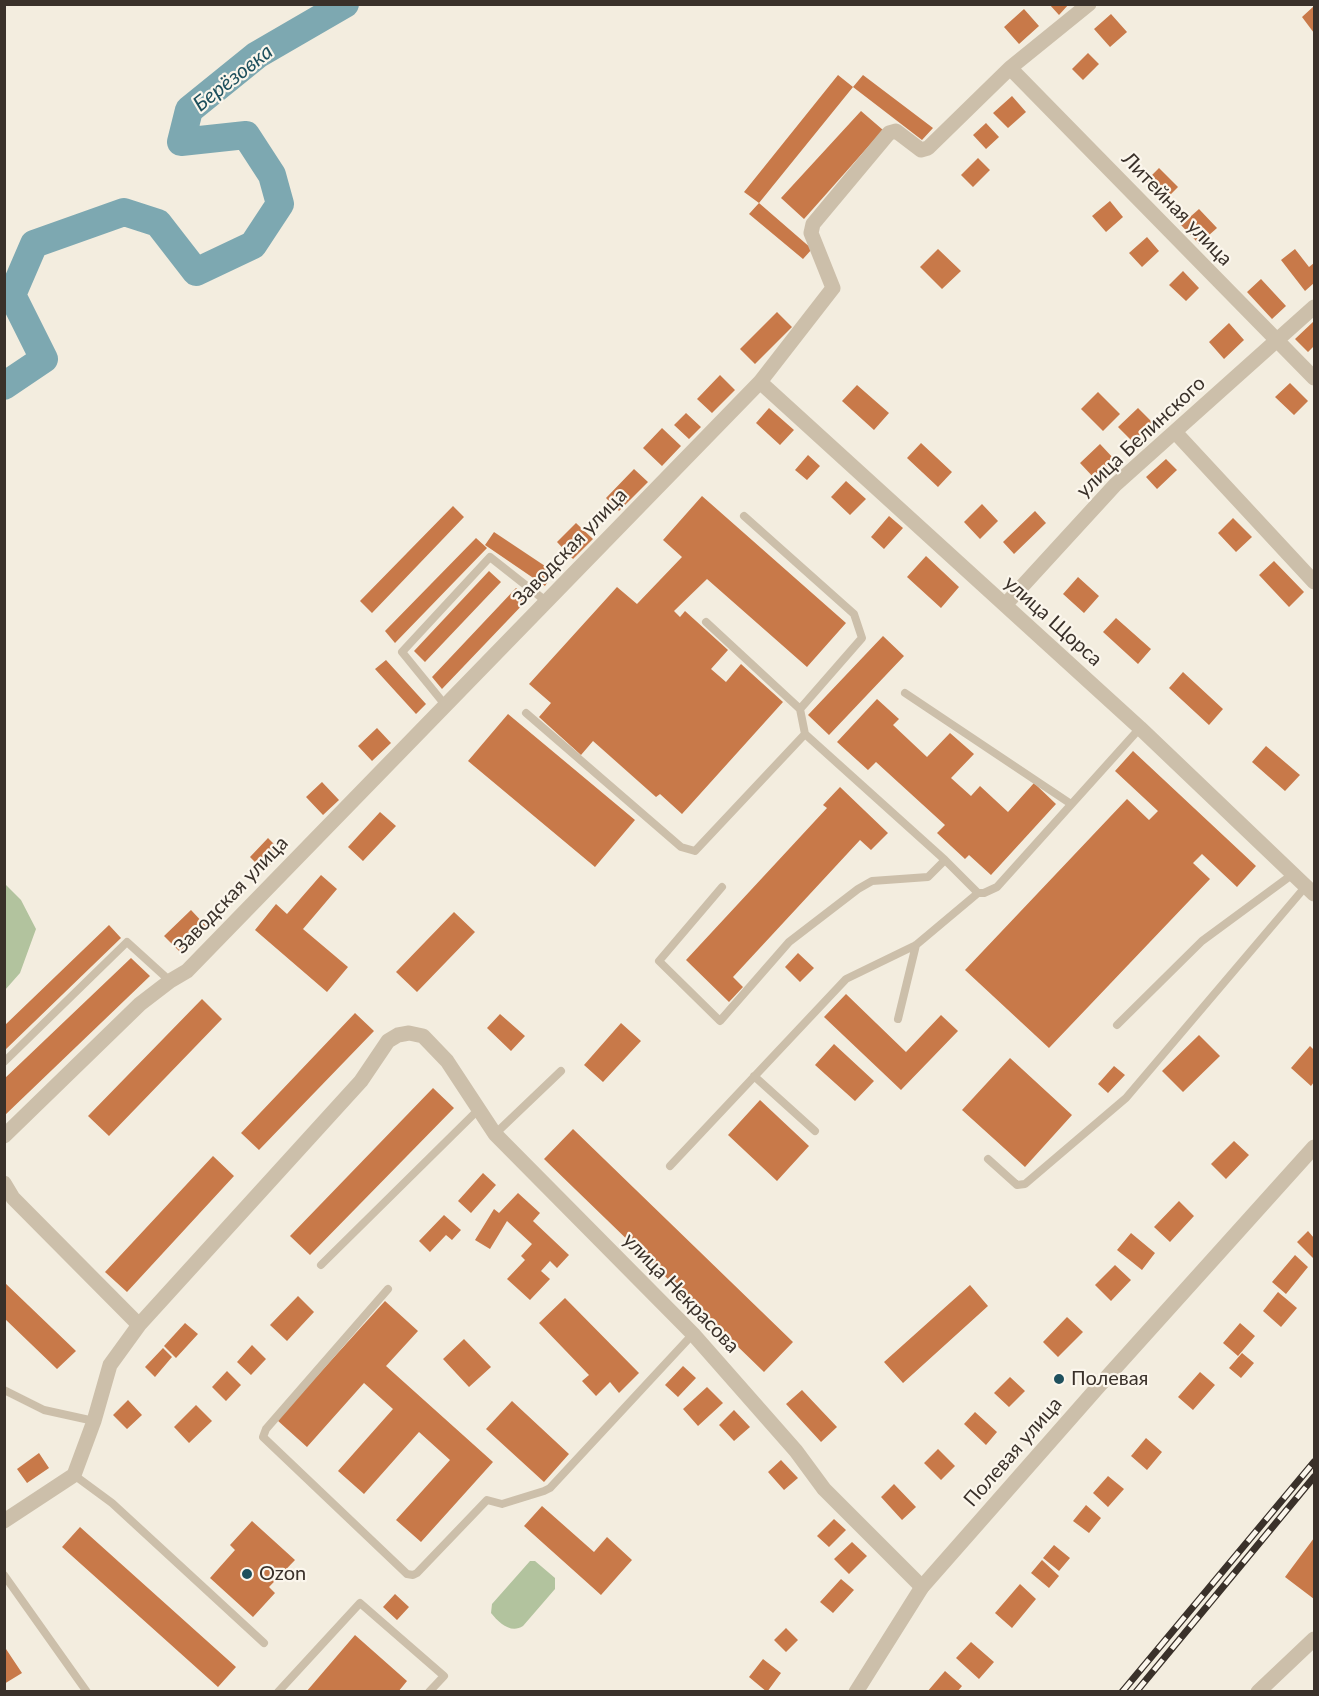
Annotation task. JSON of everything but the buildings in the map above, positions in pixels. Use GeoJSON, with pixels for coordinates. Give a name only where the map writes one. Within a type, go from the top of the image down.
{"type":"FeatureCollection","features":[{"type":"Feature","properties":{"kind":"street","name":"Заводская улица"},"geometry":{"type":"LineString","coordinates":[[4,1136],[140,1004],[170,981],[187,972],[760,382],[833,288],[811,233],[813,224],[889,133],[896,131],[921,150],[928,148],[1010,68],[1089,4]]}},
{"type":"Feature","properties":{"kind":"street","name":"Литейная улица"},"geometry":{"type":"LineString","coordinates":[[1010,68],[1314,378]]}},
{"type":"Feature","properties":{"kind":"street","name":"улица Белинского"},"geometry":{"type":"LineString","coordinates":[[1005,605],[1115,485],[1314,307]]}},
{"type":"Feature","properties":{"kind":"street","name":"улица Щорса"},"geometry":{"type":"LineString","coordinates":[[760,382],[1140,728],[1310,890]]}},
{"type":"Feature","properties":{"kind":"street"},"geometry":{"type":"LineString","coordinates":[[1175,432],[1314,582]]}},
{"type":"Feature","properties":{"kind":"street","name":"улица Некрасова"},"geometry":{"type":"LineString","coordinates":[[139,1325],[361,1081],[388,1041],[398,1035],[409,1033],[423,1036],[447,1061],[495,1134],[693,1334],[796,1451],[825,1489],[922,1587]]}},
{"type":"Feature","properties":{"kind":"street","name":"Полевая улица"},"geometry":{"type":"LineString","coordinates":[[856,1692],[922,1587],[1314,1147]]}},
{"type":"Feature","properties":{"kind":"street"},"geometry":{"type":"LineString","coordinates":[[4,1183],[13,1198],[139,1325],[110,1365],[94,1421],[74,1475],[4,1521]]}},
{"type":"Feature","properties":{"kind":"street"},"geometry":{"type":"LineString","coordinates":[[1261,1691],[1314,1639]]}},
{"type":"Feature","properties":{"kind":"lane"},"geometry":{"type":"LineString","coordinates":[[744,516],[854,614],[862,638],[800,709]]}},
{"type":"Feature","properties":{"kind":"lane"},"geometry":{"type":"LineString","coordinates":[[446,706],[402,652],[490,557],[547,602]]}},
{"type":"Feature","properties":{"kind":"lane"},"geometry":{"type":"LineString","coordinates":[[706,622],[800,709],[805,734],[978,892],[984,893],[997,887],[1140,728]]}},
{"type":"Feature","properties":{"kind":"lane"},"geometry":{"type":"LineString","coordinates":[[905,693],[1071,804]]}},
{"type":"Feature","properties":{"kind":"lane"},"geometry":{"type":"LineString","coordinates":[[526,713],[681,847],[695,851],[805,734]]}},
{"type":"Feature","properties":{"kind":"lane"},"geometry":{"type":"LineString","coordinates":[[722,887],[659,962],[720,1021],[789,942],[858,889],[872,881],[928,877],[945,860]]}},
{"type":"Feature","properties":{"kind":"lane"},"geometry":{"type":"LineString","coordinates":[[1117,1025],[1202,941],[1293,874]]}},
{"type":"Feature","properties":{"kind":"lane"},"geometry":{"type":"LineString","coordinates":[[988,1159],[1017,1185],[1025,1184],[1126,1098],[1310,890]]}},
{"type":"Feature","properties":{"kind":"lane"},"geometry":{"type":"LineString","coordinates":[[670,1166],[846,980],[916,945],[978,892]]}},
{"type":"Feature","properties":{"kind":"lane"},"geometry":{"type":"LineString","coordinates":[[4,1062],[127,942],[170,981]]}},
{"type":"Feature","properties":{"kind":"lane"},"geometry":{"type":"LineString","coordinates":[[898,1018],[916,945]]}},
{"type":"Feature","properties":{"kind":"lane"},"geometry":{"type":"LineString","coordinates":[[495,1134],[561,1071]]}},
{"type":"Feature","properties":{"kind":"lane"},"geometry":{"type":"LineString","coordinates":[[754,1076],[815,1131]]}},
{"type":"Feature","properties":{"kind":"lane"},"geometry":{"type":"LineString","coordinates":[[321,1265],[479,1109]]}},
{"type":"Feature","properties":{"kind":"lane"},"geometry":{"type":"LineString","coordinates":[[388,1289],[266,1429],[263,1437],[407,1574],[412,1575],[417,1573],[487,1500],[502,1504],[549,1488],[693,1334]]}},
{"type":"Feature","properties":{"kind":"lane"},"geometry":{"type":"LineString","coordinates":[[4,1390],[44,1410],[94,1421]]}},
{"type":"Feature","properties":{"kind":"lane"},"geometry":{"type":"LineString","coordinates":[[74,1475],[112,1503],[264,1644]]}},
{"type":"Feature","properties":{"kind":"lane"},"geometry":{"type":"LineString","coordinates":[[4,1575],[87,1692]]}},
{"type":"Feature","properties":{"kind":"lane"},"geometry":{"type":"LineString","coordinates":[[278,1692],[360,1603],[444,1676],[429,1692]]}},
{"type":"Feature","properties":{"kind":"green space"},"geometry":{"type":"Polygon","coordinates":[[[4,883],[21,900],[36,929],[20,973],[5,990],[4,883]]]}},
{"type":"Feature","properties":{"kind":"green space"},"geometry":{"type":"Polygon","coordinates":[[[530,1561],[535,1561],[555,1578],[555,1589],[523,1626],[510,1628],[501,1624],[491,1613],[492,1604],[530,1561]]]}},
{"type":"Feature","properties":{"kind":"waterway","name":"Берёзовка"},"geometry":{"type":"LineString","coordinates":[[4,386],[44,359],[12,295],[34,244],[124,212],[158,223],[196,272],[253,245],[280,204],[272,175],[246,135],[181,142],[189,110],[257,55],[345,4]]}},
{"type":"Feature","properties":{"kind":"railway"},"geometry":{"type":"LineString","coordinates":[[1122,1692],[1314,1462]]}},
{"type":"Feature","properties":{"kind":"railway"},"geometry":{"type":"LineString","coordinates":[[1136,1692],[1314,1477]]}},
{"type":"Feature","properties":{"kind":"place","name":"Полевая"},"geometry":{"type":"Point","coordinates":[1059,1379]}},
{"type":"Feature","properties":{"kind":"place","name":"Ozon"},"geometry":{"type":"Point","coordinates":[247,1574]}}]}
